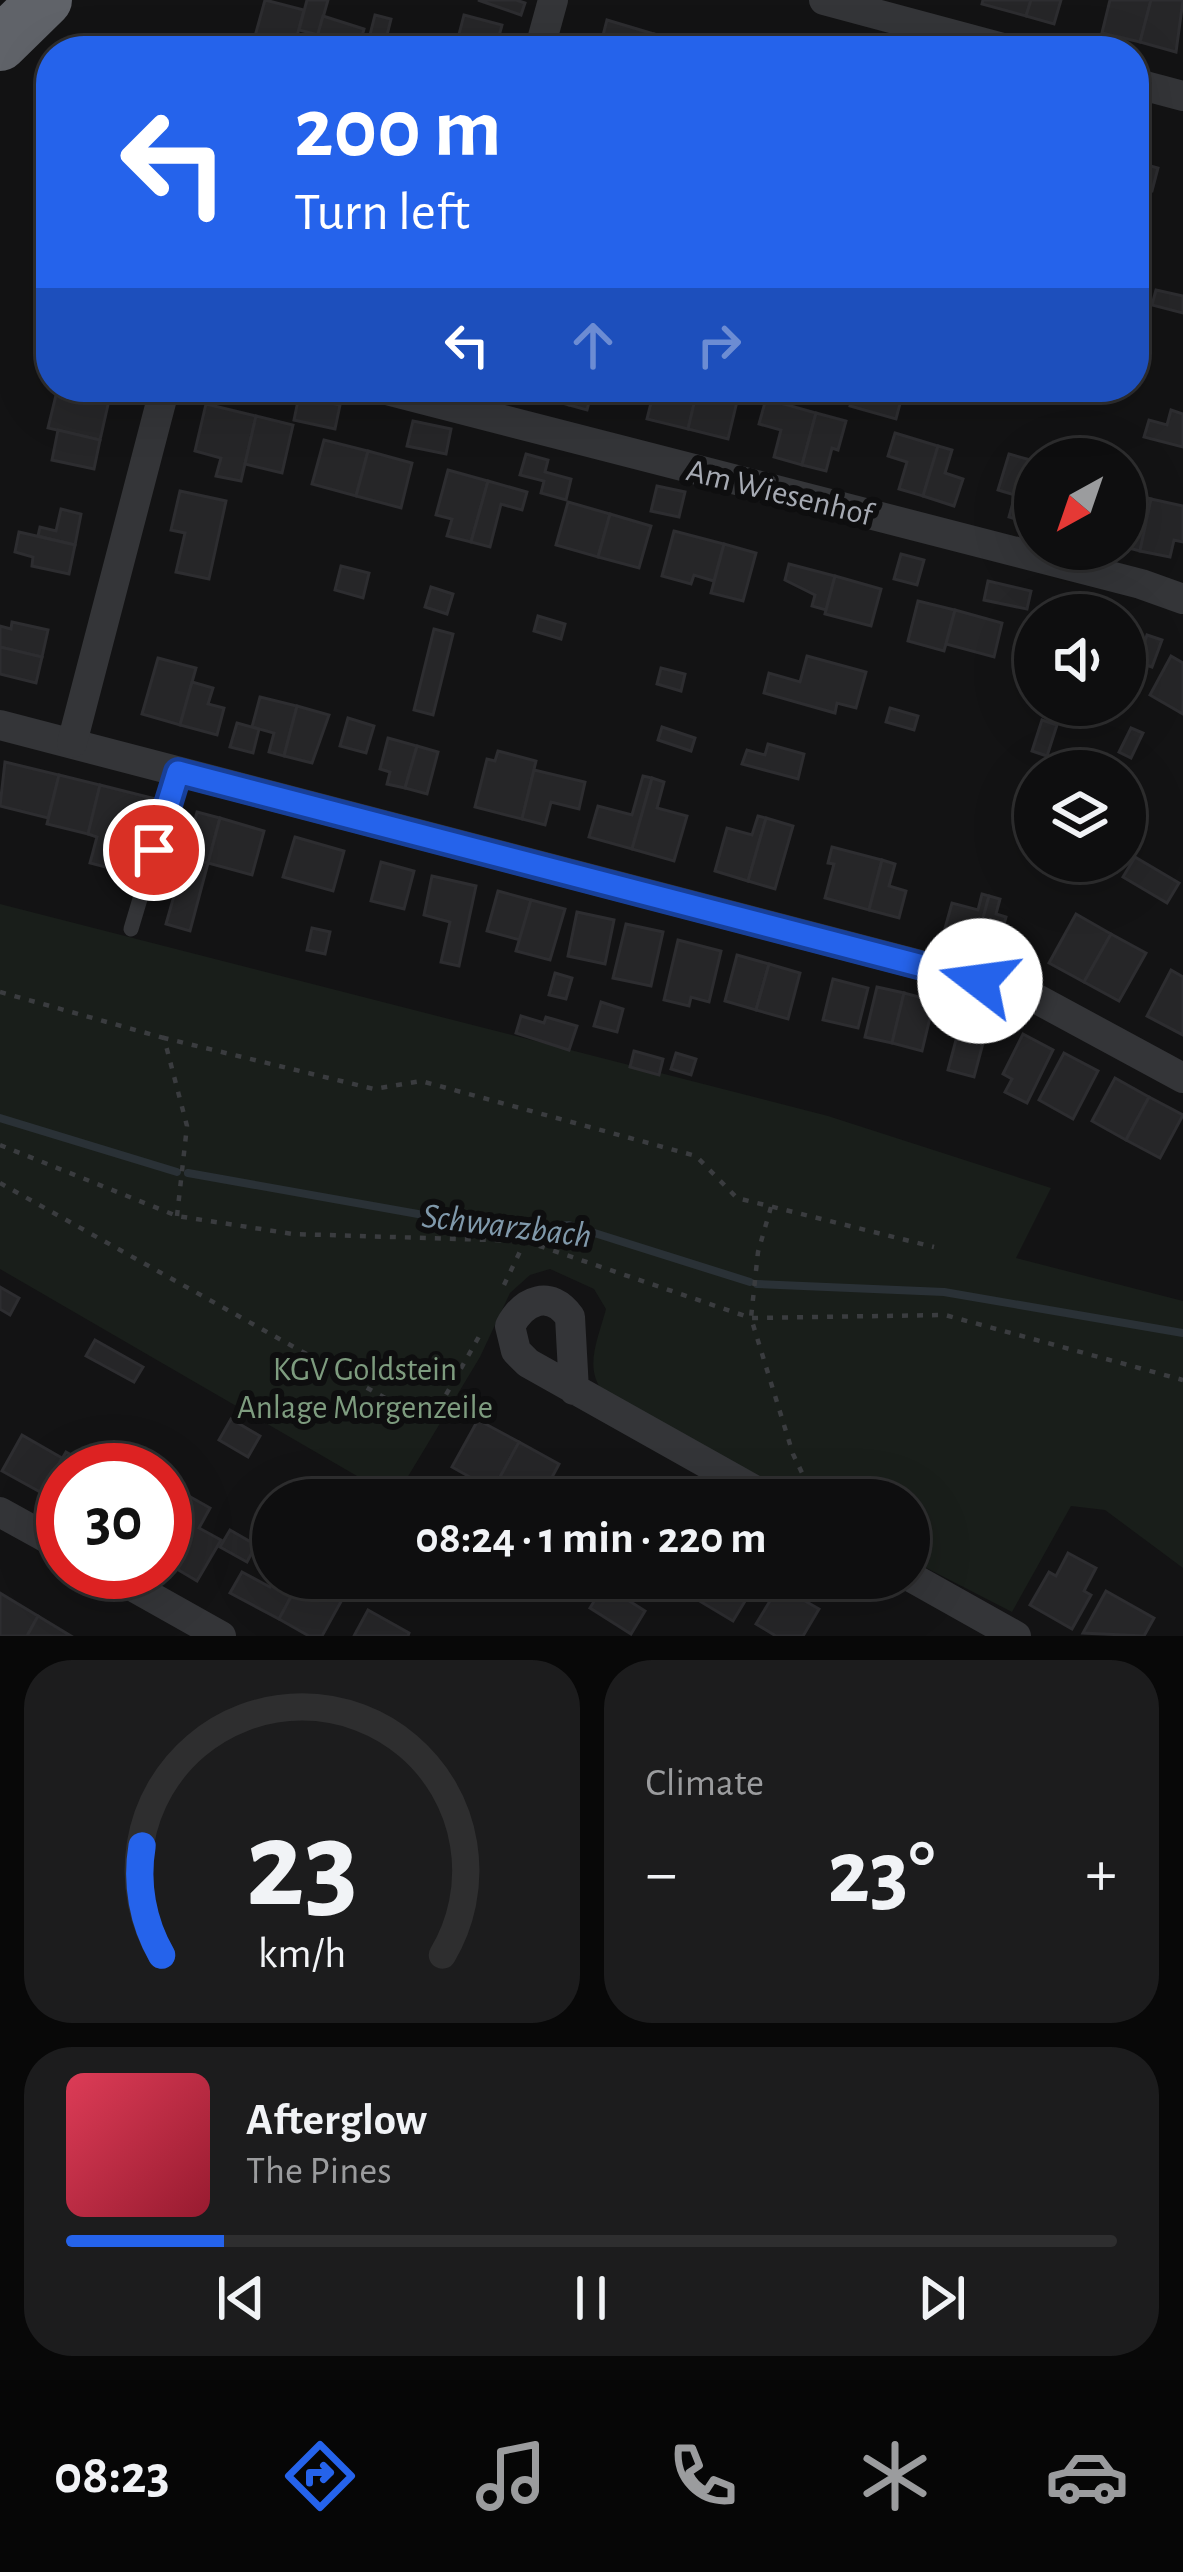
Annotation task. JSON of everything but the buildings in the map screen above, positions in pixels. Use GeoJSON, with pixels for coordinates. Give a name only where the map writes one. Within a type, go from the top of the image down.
{"type":"FeatureCollection","features":[{"type":"Feature","properties":{"kind":"highway"},"geometry":{"type":"LineString","coordinates":[[0,44],[45,0]]}},
{"type":"Feature","properties":{"kind":"street"},"geometry":{"type":"LineString","coordinates":[[542,36],[553,0]]}},
{"type":"Feature","properties":{"kind":"street"},"geometry":{"type":"LineString","coordinates":[[824,0],[958,36]]}},
{"type":"Feature","properties":{"kind":"street"},"geometry":{"type":"LineString","coordinates":[[1149,87],[1183,96]]}},
{"type":"Feature","properties":{"kind":"street"},"geometry":{"type":"LineString","coordinates":[[72,743],[162,402]]}},
{"type":"Feature","properties":{"kind":"street","name":"Am Wiesenhof"},"geometry":{"type":"LineString","coordinates":[[432,402],[1183,598]]}},
{"type":"Feature","properties":{"kind":"street"},"geometry":{"type":"LineString","coordinates":[[0,725],[1024,992],[1183,1078]]}},
{"type":"Feature","properties":{"kind":"street"},"geometry":{"type":"LineString","coordinates":[[574,1390],[734,1479]]}},
{"type":"Feature","properties":{"kind":"street"},"geometry":{"type":"LineString","coordinates":[[0,1512],[36,1532]]}},
{"type":"Feature","properties":{"kind":"street"},"geometry":{"type":"LineString","coordinates":[[930,1588],[1016,1636]]}},
{"type":"Feature","properties":{"kind":"street"},"geometry":{"type":"LineString","coordinates":[[155,1599],[221,1636]]}},
{"type":"Feature","properties":{"kind":"lane"},"geometry":{"type":"LineString","coordinates":[[131,928],[178,772]]}},
{"type":"Feature","properties":{"kind":"path"},"geometry":{"type":"LineString","coordinates":[[0,992],[374,1089],[421,1082],[696,1156],[736,1198],[934,1247]]}},
{"type":"Feature","properties":{"kind":"path"},"geometry":{"type":"LineString","coordinates":[[164,1038],[187,1126],[177,1216]]}},
{"type":"Feature","properties":{"kind":"path"},"geometry":{"type":"LineString","coordinates":[[0,1145],[177,1216],[293,1234],[525,1241],[751,1318],[945,1315],[1183,1380]]}},
{"type":"Feature","properties":{"kind":"path"},"geometry":{"type":"LineString","coordinates":[[0,1184],[430,1423],[471,1353]]}},
{"type":"Feature","properties":{"kind":"path"},"geometry":{"type":"LineString","coordinates":[[771,1207],[758,1252],[751,1318],[805,1479]]}},
{"type":"Feature","properties":{"kind":"green space","name":"KGV Goldstein Anlage Morgenzeile"},"geometry":{"type":"Polygon","coordinates":[[[0,904],[828,1116],[1051,1188],[1016,1258],[1183,1301],[1183,1568],[1105,1510],[1071,1506],[1012,1612],[930,1570],[930,1479],[759,1479],[606,1395],[593,1365],[606,1309],[594,1289],[550,1269],[530,1275],[510,1293],[480,1357],[406,1479],[362,1479],[0,1269],[0,904]]]}},
{"type":"Feature","properties":{"kind":"waterway","name":"Schwarzbach"},"geometry":{"type":"LineString","coordinates":[[0,1118],[177,1172]]}},
{"type":"Feature","properties":{"kind":"waterway","name":"Schwarzbach"},"geometry":{"type":"LineString","coordinates":[[188,1173],[502,1229],[569,1225],[750,1282]]}},
{"type":"Feature","properties":{"kind":"waterway","name":"Schwarzbach"},"geometry":{"type":"LineString","coordinates":[[757,1284],[944,1292],[1183,1333]]}},
{"type":"Feature","properties":{"kind":"route"},"geometry":{"type":"LineString","coordinates":[[154,850],[178,772],[980,981]]}}]}
